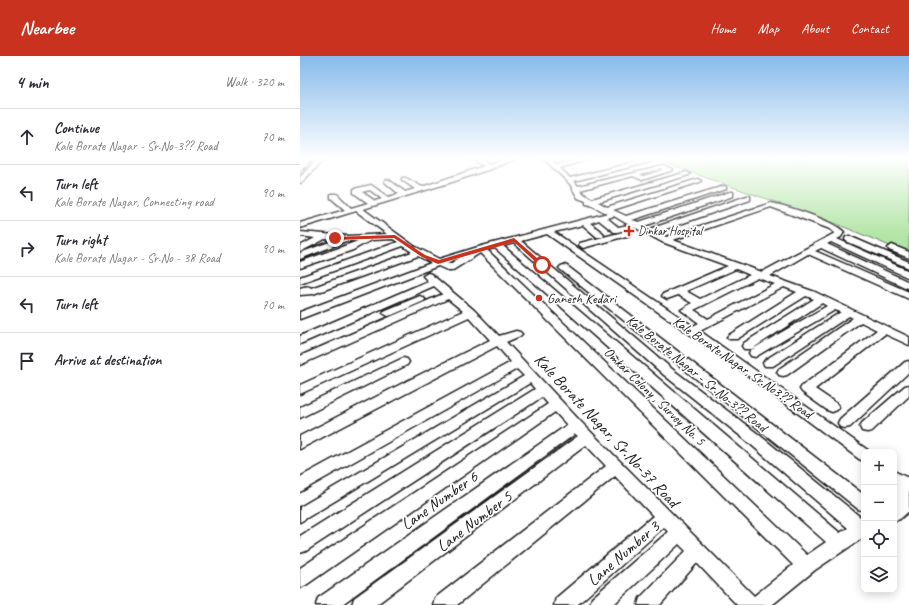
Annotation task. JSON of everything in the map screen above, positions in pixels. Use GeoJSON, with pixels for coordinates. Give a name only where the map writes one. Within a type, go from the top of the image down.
{"type":"FeatureCollection","features":[{"type":"Feature","properties":{"kind":"street"},"geometry":{"type":"LineString","coordinates":[[391,185],[404,195]]}},
{"type":"Feature","properties":{"kind":"street"},"geometry":{"type":"LineString","coordinates":[[413,185],[421,190]]}},
{"type":"Feature","properties":{"kind":"street"},"geometry":{"type":"LineString","coordinates":[[300,226],[437,185]]}},
{"type":"Feature","properties":{"kind":"street"},"geometry":{"type":"LineString","coordinates":[[572,185],[581,196],[606,213],[626,219],[651,232],[805,292],[909,341]]}},
{"type":"Feature","properties":{"kind":"street"},"geometry":{"type":"LineString","coordinates":[[575,189],[592,185]]}},
{"type":"Feature","properties":{"kind":"street"},"geometry":{"type":"LineString","coordinates":[[595,185],[602,189],[617,185]]}},
{"type":"Feature","properties":{"kind":"street"},"geometry":{"type":"LineString","coordinates":[[589,202],[650,185]]}},
{"type":"Feature","properties":{"kind":"street"},"geometry":{"type":"LineString","coordinates":[[300,316],[438,262],[583,221],[685,185]]}},
{"type":"Feature","properties":{"kind":"street"},"geometry":{"type":"LineString","coordinates":[[626,219],[724,188]]}},
{"type":"Feature","properties":{"kind":"street"},"geometry":{"type":"LineString","coordinates":[[374,204],[364,196],[378,193],[387,200]]}},
{"type":"Feature","properties":{"kind":"street"},"geometry":{"type":"LineString","coordinates":[[651,232],[730,194]]}},
{"type":"Feature","properties":{"kind":"street"},"geometry":{"type":"LineString","coordinates":[[334,196],[418,253],[450,268],[481,249]]}},
{"type":"Feature","properties":{"kind":"street"},"geometry":{"type":"LineString","coordinates":[[606,213],[617,230],[651,232],[747,198]]}},
{"type":"Feature","properties":{"kind":"street"},"geometry":{"type":"LineString","coordinates":[[584,245],[651,232],[701,225],[771,205],[833,227],[840,232],[828,240],[760,275],[686,310],[707,323]]}},
{"type":"Feature","properties":{"kind":"street"},"geometry":{"type":"LineString","coordinates":[[583,221],[600,235]]}},
{"type":"Feature","properties":{"kind":"street","name":"Kale Borate Nagar, Sr.No3?? Road"},"geometry":{"type":"LineString","coordinates":[[547,231],[735,360],[861,453]]}},
{"type":"Feature","properties":{"kind":"street"},"geometry":{"type":"LineString","coordinates":[[301,235],[348,239],[395,236]]}},
{"type":"Feature","properties":{"kind":"street"},"geometry":{"type":"LineString","coordinates":[[300,249],[323,237]]}},
{"type":"Feature","properties":{"kind":"street"},"geometry":{"type":"LineString","coordinates":[[300,265],[350,248],[371,238]]}},
{"type":"Feature","properties":{"kind":"street"},"geometry":{"type":"LineString","coordinates":[[300,256],[348,239]]}},
{"type":"Feature","properties":{"kind":"street","name":"Kale Borate Nagar - Sr.No-3?? Road"},"geometry":{"type":"LineString","coordinates":[[514,240],[668,372],[753,438],[861,526]]}},
{"type":"Feature","properties":{"kind":"street"},"geometry":{"type":"LineString","coordinates":[[828,240],[909,265]]}},
{"type":"Feature","properties":{"kind":"street"},"geometry":{"type":"LineString","coordinates":[[828,240],[909,275]]}},
{"type":"Feature","properties":{"kind":"street"},"geometry":{"type":"LineString","coordinates":[[828,240],[909,280]]}},
{"type":"Feature","properties":{"kind":"street"},"geometry":{"type":"LineString","coordinates":[[828,240],[909,286]]}},
{"type":"Feature","properties":{"kind":"street"},"geometry":{"type":"LineString","coordinates":[[300,280],[404,243]]}},
{"type":"Feature","properties":{"kind":"street"},"geometry":{"type":"LineString","coordinates":[[497,245],[838,542]]}},
{"type":"Feature","properties":{"kind":"street"},"geometry":{"type":"LineString","coordinates":[[892,248],[909,255]]}},
{"type":"Feature","properties":{"kind":"street","name":"Omkar Colony , Survey No. 5"},"geometry":{"type":"LineString","coordinates":[[481,249],[806,566]]}},
{"type":"Feature","properties":{"kind":"street"},"geometry":{"type":"LineString","coordinates":[[808,250],[909,296]]}},
{"type":"Feature","properties":{"kind":"street"},"geometry":{"type":"LineString","coordinates":[[300,292],[307,290],[310,292],[418,253]]}},
{"type":"Feature","properties":{"kind":"street"},"geometry":{"type":"LineString","coordinates":[[667,296],[736,266]]}},
{"type":"Feature","properties":{"kind":"street"},"geometry":{"type":"LineString","coordinates":[[564,268],[861,502]]}},
{"type":"Feature","properties":{"kind":"street"},"geometry":{"type":"LineString","coordinates":[[692,331],[783,284]]}},
{"type":"Feature","properties":{"kind":"street"},"geometry":{"type":"LineString","coordinates":[[388,313],[439,285]]}},
{"type":"Feature","properties":{"kind":"street"},"geometry":{"type":"LineString","coordinates":[[300,340],[439,285]]}},
{"type":"Feature","properties":{"kind":"street"},"geometry":{"type":"LineString","coordinates":[[300,361],[439,285]]}},
{"type":"Feature","properties":{"kind":"street","name":"Kale Borate Nagar, Sr.No-37 Road"},"geometry":{"type":"LineString","coordinates":[[439,285],[470,312],[497,341],[499,341],[581,432],[750,605]]}},
{"type":"Feature","properties":{"kind":"street"},"geometry":{"type":"LineString","coordinates":[[679,291],[699,303]]}},
{"type":"Feature","properties":{"kind":"street"},"geometry":{"type":"LineString","coordinates":[[733,337],[805,292]]}},
{"type":"Feature","properties":{"kind":"street"},"geometry":{"type":"LineString","coordinates":[[821,300],[752,349],[834,306]]}},
{"type":"Feature","properties":{"kind":"street"},"geometry":{"type":"LineString","coordinates":[[300,390],[470,312]]}},
{"type":"Feature","properties":{"kind":"street"},"geometry":{"type":"LineString","coordinates":[[769,363],[848,312]]}},
{"type":"Feature","properties":{"kind":"street"},"geometry":{"type":"LineString","coordinates":[[783,372],[860,318]]}},
{"type":"Feature","properties":{"kind":"street"},"geometry":{"type":"LineString","coordinates":[[832,406],[806,389],[885,329]]}},
{"type":"Feature","properties":{"kind":"street"},"geometry":{"type":"LineString","coordinates":[[300,443],[497,341],[516,334]]}},
{"type":"Feature","properties":{"kind":"street"},"geometry":{"type":"LineString","coordinates":[[300,413],[403,362]]}},
{"type":"Feature","properties":{"kind":"street"},"geometry":{"type":"LineString","coordinates":[[300,485],[518,362]]}},
{"type":"Feature","properties":{"kind":"street"},"geometry":{"type":"LineString","coordinates":[[845,422],[909,365]]}},
{"type":"Feature","properties":{"kind":"street"},"geometry":{"type":"LineString","coordinates":[[300,515],[531,377]]}},
{"type":"Feature","properties":{"kind":"street"},"geometry":{"type":"LineString","coordinates":[[867,427],[909,389]]}},
{"type":"Feature","properties":{"kind":"street"},"geometry":{"type":"LineString","coordinates":[[300,545],[543,390]]}},
{"type":"Feature","properties":{"kind":"street"},"geometry":{"type":"LineString","coordinates":[[300,579],[556,405]]}},
{"type":"Feature","properties":{"kind":"street","name":"Lane Number 6"},"geometry":{"type":"LineString","coordinates":[[325,605],[581,432]]}},
{"type":"Feature","properties":{"kind":"street","name":"Lane Number 5"},"geometry":{"type":"LineString","coordinates":[[361,605],[581,432]]}},
{"type":"Feature","properties":{"kind":"street"},"geometry":{"type":"LineString","coordinates":[[442,605],[615,467]]}},
{"type":"Feature","properties":{"kind":"street"},"geometry":{"type":"LineString","coordinates":[[897,493],[905,483]]}},
{"type":"Feature","properties":{"kind":"street"},"geometry":{"type":"LineString","coordinates":[[897,512],[909,502]]}},
{"type":"Feature","properties":{"kind":"street","name":"Lane Number 3"},"geometry":{"type":"LineString","coordinates":[[563,605],[664,517]]}},
{"type":"Feature","properties":{"kind":"street"},"geometry":{"type":"LineString","coordinates":[[758,605],[774,590],[838,542],[861,529]]}},
{"type":"Feature","properties":{"kind":"street"},"geometry":{"type":"LineString","coordinates":[[599,605],[679,532]]}},
{"type":"Feature","properties":{"kind":"street"},"geometry":{"type":"LineString","coordinates":[[647,605],[697,551]]}},
{"type":"Feature","properties":{"kind":"green space"},"geometry":{"type":"Polygon","coordinates":[[[726,185],[909,185],[909,254],[832,222],[726,185]]]}},
{"type":"Feature","properties":{"kind":"place","name":"Dinkar Hospital"},"geometry":{"type":"Point","coordinates":[629,231]}},
{"type":"Feature","properties":{"kind":"place","name":"Ganesh Kedari"},"geometry":{"type":"Point","coordinates":[539,298]}},
{"type":"Feature","properties":{"kind":"route"},"geometry":{"type":"LineString","coordinates":[[335,238],[348,239],[395,236],[424,256],[438,262],[514,240],[542,265]]}}]}
